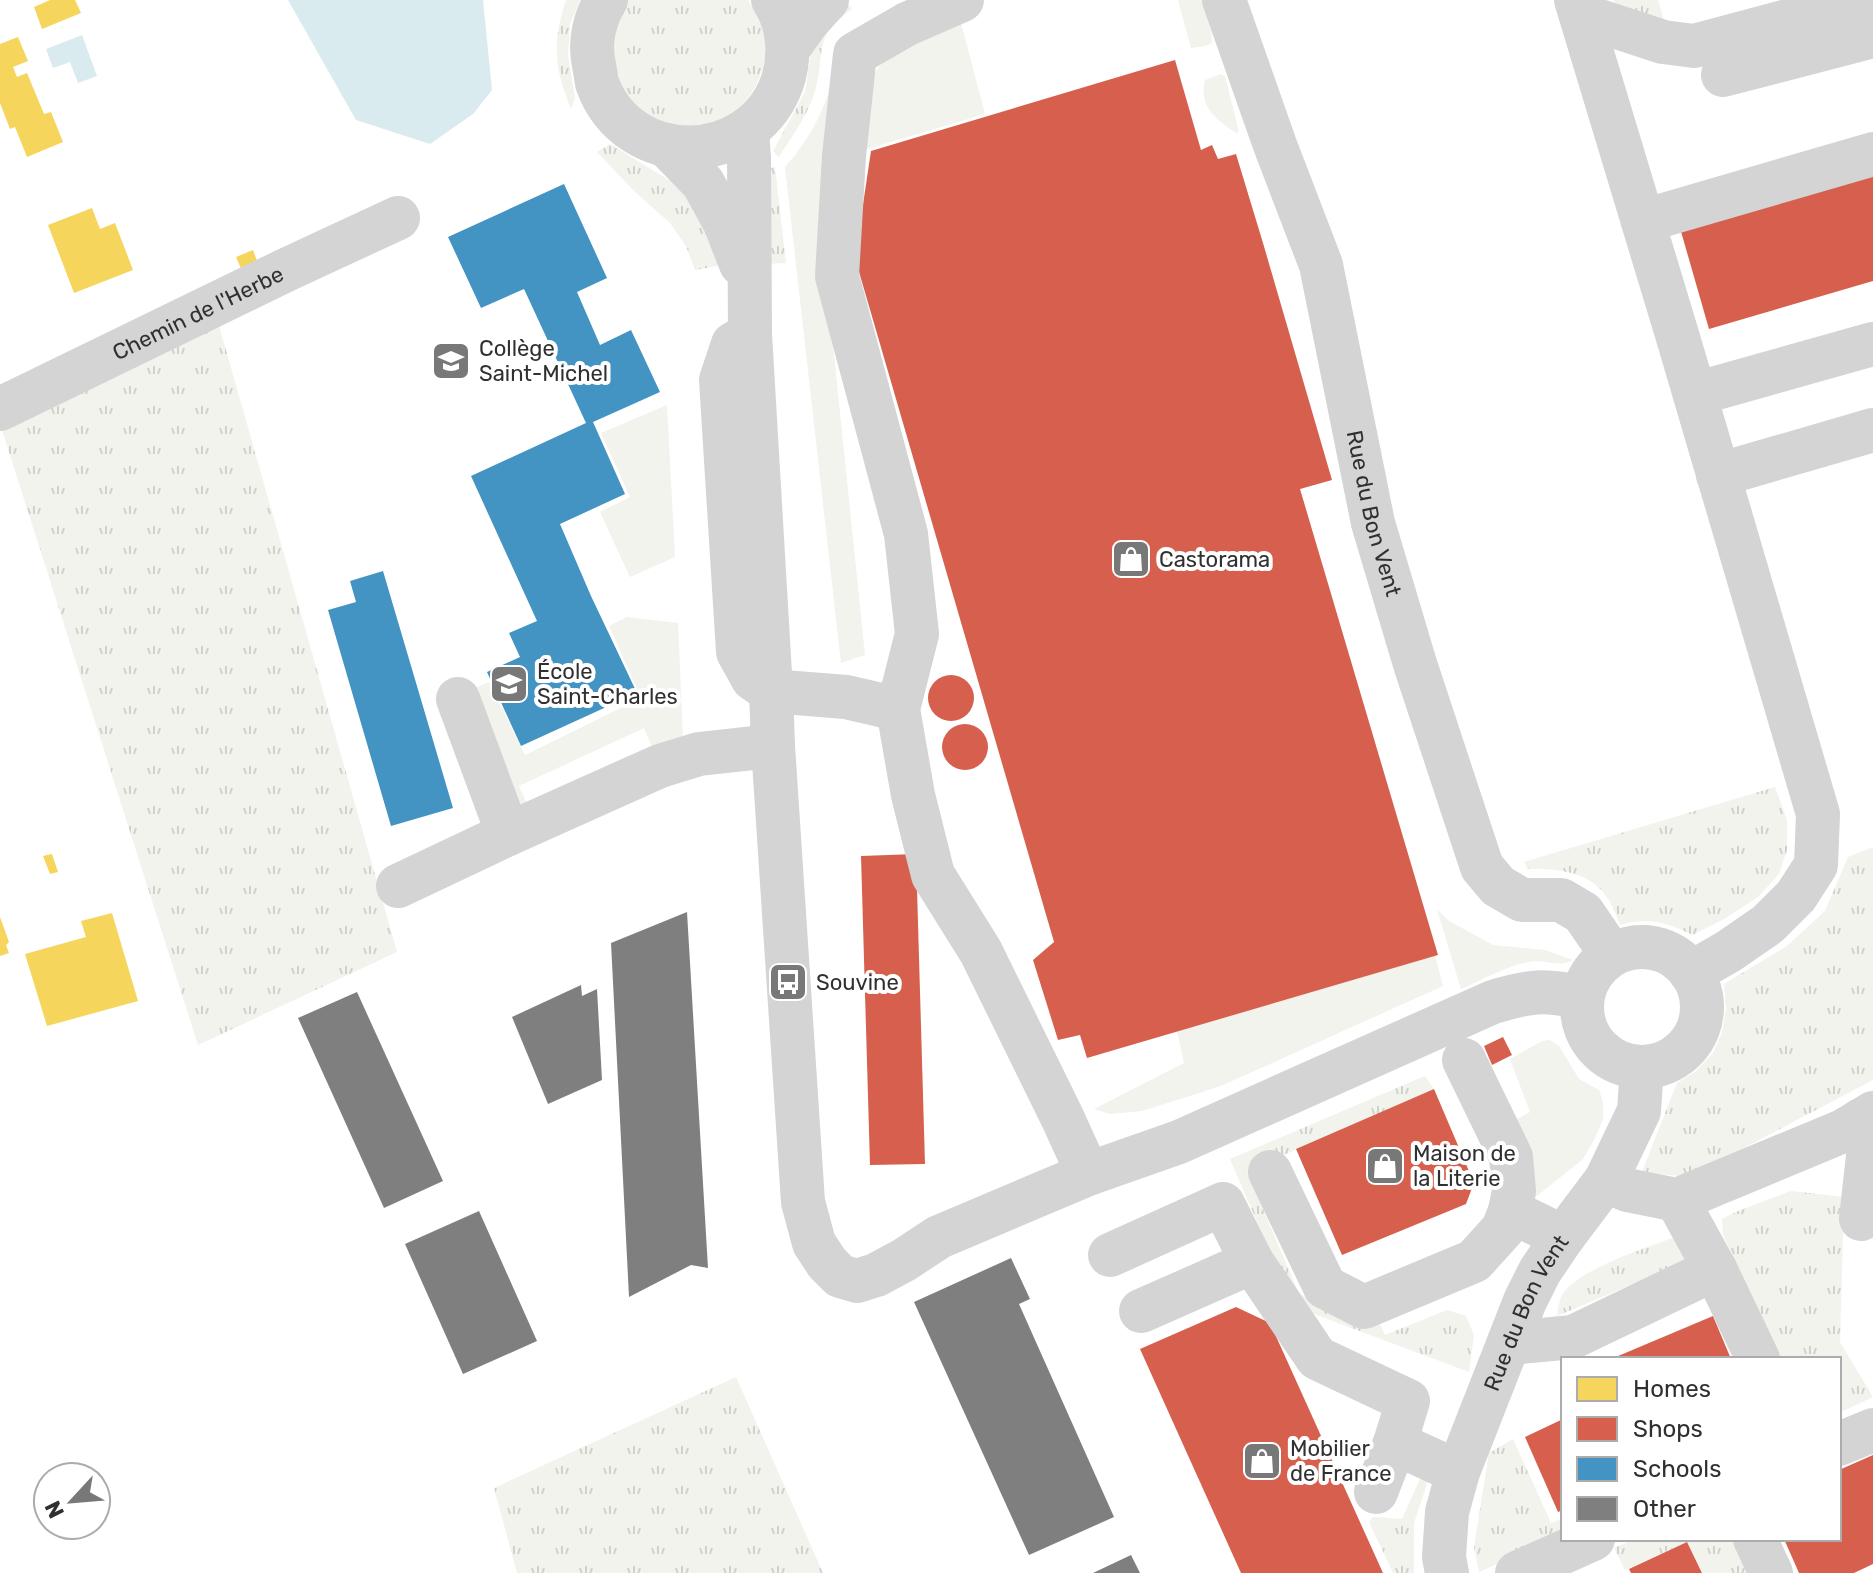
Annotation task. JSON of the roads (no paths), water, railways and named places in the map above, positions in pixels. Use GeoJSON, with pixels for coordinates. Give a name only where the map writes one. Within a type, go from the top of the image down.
{"type":"FeatureCollection","features":[{"type":"Feature","properties":{"kind":"street"},"geometry":{"type":"LineString","coordinates":[[606,0],[594,29],[592,56],[598,83],[610,107],[626,125],[646,137],[667,146],[688,149],[709,147],[747,130],[764,114],[777,95],[785,73],[788,49],[785,26],[773,0]]}},
{"type":"Feature","properties":{"kind":"street"},"geometry":{"type":"LineString","coordinates":[[788,49],[827,0]]}},
{"type":"Feature","properties":{"kind":"street"},"geometry":{"type":"LineString","coordinates":[[962,0],[907,24],[855,54],[844,156],[837,276],[906,534],[917,634],[898,709],[913,795],[933,875],[981,952],[1088,1174]]}},
{"type":"Feature","properties":{"kind":"street","name":"Rue du Bon Vent"},"geometry":{"type":"LineString","coordinates":[[1224,0],[1321,265],[1373,523],[1415,664],[1482,867],[1498,886],[1522,900],[1561,900],[1583,913],[1611,954]]}},
{"type":"Feature","properties":{"kind":"street"},"geometry":{"type":"LineString","coordinates":[[1578,7],[1663,42],[1694,46],[1866,0]]}},
{"type":"Feature","properties":{"kind":"street"},"geometry":{"type":"LineString","coordinates":[[1578,7],[1818,814],[1816,865],[1796,896],[1768,924],[1691,973]]}},
{"type":"Feature","properties":{"kind":"street"},"geometry":{"type":"LineString","coordinates":[[1723,75],[1873,36]]}},
{"type":"Feature","properties":{"kind":"street"},"geometry":{"type":"LineString","coordinates":[[747,130],[750,334],[803,1202],[814,1243],[827,1263],[840,1276],[857,1281],[876,1275],[939,1237],[1088,1174],[1179,1142],[1493,1002],[1539,991],[1582,998]]}},
{"type":"Feature","properties":{"kind":"street"},"geometry":{"type":"LineString","coordinates":[[667,146],[703,183],[725,223],[748,282]]}},
{"type":"Feature","properties":{"kind":"street"},"geometry":{"type":"LineString","coordinates":[[1643,221],[1873,154]]}},
{"type":"Feature","properties":{"kind":"street","name":"Chemin de l'Herbe"},"geometry":{"type":"LineString","coordinates":[[6,396],[398,218]]}},
{"type":"Feature","properties":{"kind":"street"},"geometry":{"type":"LineString","coordinates":[[1695,394],[1873,344]]}},
{"type":"Feature","properties":{"kind":"street"},"geometry":{"type":"LineString","coordinates":[[1718,475],[1873,430]]}},
{"type":"Feature","properties":{"kind":"street"},"geometry":{"type":"LineString","coordinates":[[771,691],[846,697],[898,709]]}},
{"type":"Feature","properties":{"kind":"street"},"geometry":{"type":"LineString","coordinates":[[458,699],[508,834]]}},
{"type":"Feature","properties":{"kind":"street"},"geometry":{"type":"LineString","coordinates":[[398,886],[660,766],[699,754],[773,746]]}},
{"type":"Feature","properties":{"kind":"street"},"geometry":{"type":"LineString","coordinates":[[1646,946],[1680,960],[1691,973],[1700,990],[1702,1009],[1690,1043],[1676,1056],[1642,1067],[1624,1064],[1596,1046],[1582,1015],[1582,998],[1587,980],[1611,954],[1646,946]]}},
{"type":"Feature","properties":{"kind":"street"},"geometry":{"type":"LineString","coordinates":[[1270,1172],[1325,1287],[1364,1307],[1474,1261],[1503,1229],[1514,1191],[1511,1157],[1464,1060]]}},
{"type":"Feature","properties":{"kind":"street","name":"Rue du Bon Vent"},"geometry":{"type":"LineString","coordinates":[[1447,1573],[1444,1557],[1447,1512],[1458,1472],[1525,1301],[1540,1271],[1606,1180],[1639,1111],[1642,1067]]}},
{"type":"Feature","properties":{"kind":"street"},"geometry":{"type":"LineString","coordinates":[[1606,1180],[1627,1190],[1677,1200],[1843,1131],[1867,1116],[1869,1147],[1861,1219]]}},
{"type":"Feature","properties":{"kind":"street"},"geometry":{"type":"LineString","coordinates":[[1677,1200],[1715,1269],[1757,1357]]}},
{"type":"Feature","properties":{"kind":"street"},"geometry":{"type":"LineString","coordinates":[[1110,1255],[1223,1204],[1252,1262],[1317,1358],[1408,1401],[1376,1492]]}},
{"type":"Feature","properties":{"kind":"street"},"geometry":{"type":"LineString","coordinates":[[1510,1211],[1563,1237]]}},
{"type":"Feature","properties":{"kind":"street"},"geometry":{"type":"LineString","coordinates":[[1141,1311],[1252,1262]]}},
{"type":"Feature","properties":{"kind":"street"},"geometry":{"type":"LineString","coordinates":[[1509,1343],[1573,1337],[1715,1269]]}},
{"type":"Feature","properties":{"kind":"street"},"geometry":{"type":"LineString","coordinates":[[1841,1443],[1873,1430]]}},
{"type":"Feature","properties":{"kind":"street"},"geometry":{"type":"LineString","coordinates":[[1395,1443],[1458,1472]]}},
{"type":"Feature","properties":{"kind":"street"},"geometry":{"type":"LineString","coordinates":[[1517,1573],[1589,1541]]}},
{"type":"Feature","properties":{"kind":"street"},"geometry":{"type":"LineString","coordinates":[[1756,1541],[1771,1573]]}},
{"type":"Feature","properties":{"kind":"place","name":"Collège Saint-Michel"},"geometry":{"type":"Point","coordinates":[451,361]}},
{"type":"Feature","properties":{"kind":"place","name":"Castorama"},"geometry":{"type":"Point","coordinates":[1131,559]}},
{"type":"Feature","properties":{"kind":"place","name":"École Saint-Charles"},"geometry":{"type":"Point","coordinates":[509,684]}},
{"type":"Feature","properties":{"kind":"place","name":"Souvine"},"geometry":{"type":"Point","coordinates":[788,982]}},
{"type":"Feature","properties":{"kind":"place","name":"Maison de la Literie"},"geometry":{"type":"Point","coordinates":[1385,1166]}},
{"type":"Feature","properties":{"kind":"place","name":"Mobilier de France"},"geometry":{"type":"Point","coordinates":[1262,1461]}}]}
